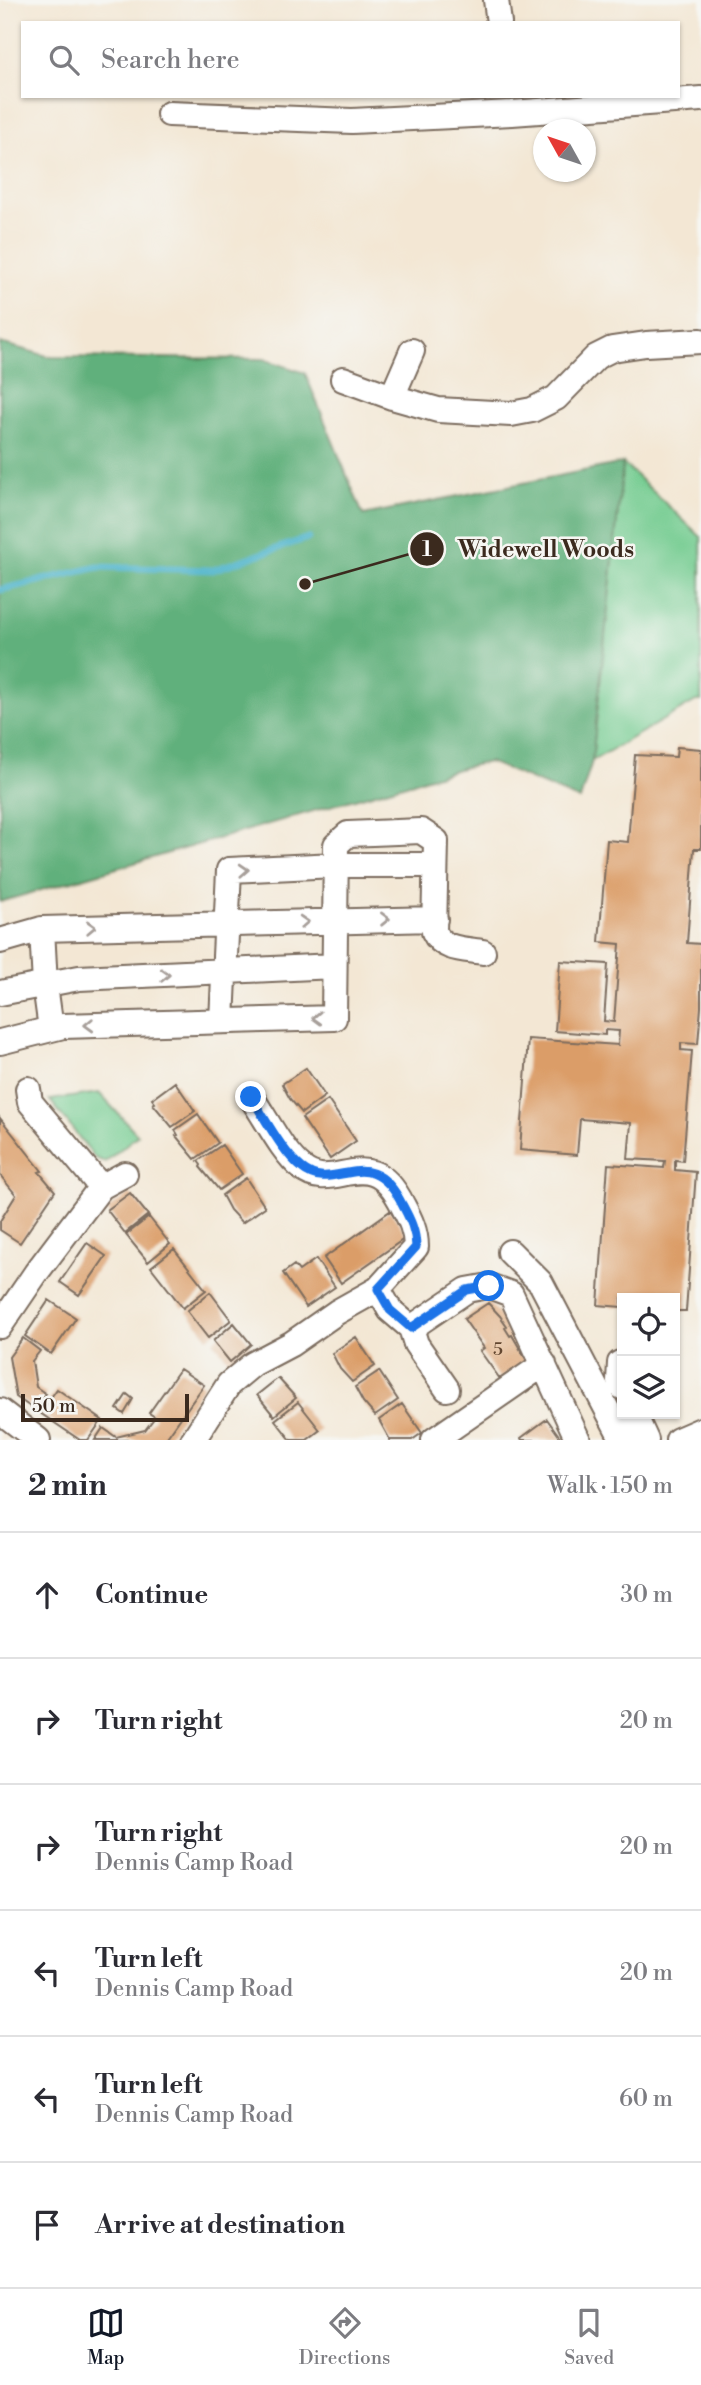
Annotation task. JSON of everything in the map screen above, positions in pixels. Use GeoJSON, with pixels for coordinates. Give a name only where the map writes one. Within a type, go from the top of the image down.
{"type":"FeatureCollection","features":[{"type":"Feature","properties":{"kind":"street"},"geometry":{"type":"LineString","coordinates":[[496,0],[499,21]]}},
{"type":"Feature","properties":{"kind":"street"},"geometry":{"type":"LineString","coordinates":[[169,114],[352,121],[511,104],[701,99]]}},
{"type":"Feature","properties":{"kind":"street"},"geometry":{"type":"LineString","coordinates":[[344,379],[438,410],[511,414],[532,410],[556,398],[596,357],[611,349],[701,341]]}},
{"type":"Feature","properties":{"kind":"street"},"geometry":{"type":"LineString","coordinates":[[392,397],[412,351]]}},
{"type":"Feature","properties":{"kind":"street"},"geometry":{"type":"LineString","coordinates":[[0,1042],[63,1026],[334,1018],[336,845],[348,834],[421,831],[436,841],[435,932],[438,940],[445,945],[483,952]]}},
{"type":"Feature","properties":{"kind":"street"},"geometry":{"type":"LineString","coordinates":[[222,1021],[229,870],[336,865],[435,865]]}},
{"type":"Feature","properties":{"kind":"street"},"geometry":{"type":"LineString","coordinates":[[0,941],[43,929],[225,922],[435,919]]}},
{"type":"Feature","properties":{"kind":"street"},"geometry":{"type":"LineString","coordinates":[[43,929],[45,985],[51,1029]]}},
{"type":"Feature","properties":{"kind":"street"},"geometry":{"type":"LineString","coordinates":[[0,993],[79,978],[334,967]]}},
{"type":"Feature","properties":{"kind":"street"},"geometry":{"type":"LineString","coordinates":[[28,1089],[30,1102],[101,1187]]}},
{"type":"Feature","properties":{"kind":"street"},"geometry":{"type":"LineString","coordinates":[[193,1440],[229,1384],[253,1364],[291,1344],[337,1312],[378,1289],[416,1247],[414,1227],[388,1181],[372,1172],[319,1176],[302,1168],[251,1097]]}},
{"type":"Feature","properties":{"kind":"street"},"geometry":{"type":"LineString","coordinates":[[0,1326],[101,1187],[125,1174]]}},
{"type":"Feature","properties":{"kind":"street"},"geometry":{"type":"LineString","coordinates":[[510,1252],[541,1283],[623,1440]]}},
{"type":"Feature","properties":{"kind":"street"},"geometry":{"type":"LineString","coordinates":[[411,1328],[467,1290],[489,1286],[511,1294],[578,1440]]}},
{"type":"Feature","properties":{"kind":"street"},"geometry":{"type":"LineString","coordinates":[[378,1289],[390,1310],[411,1328],[416,1344],[447,1389]]}},
{"type":"Feature","properties":{"kind":"street"},"geometry":{"type":"LineString","coordinates":[[434,1440],[544,1364]]}},
{"type":"Feature","properties":{"kind":"street"},"geometry":{"type":"LineString","coordinates":[[0,1411],[38,1440]]}},
{"type":"Feature","properties":{"kind":"street"},"geometry":{"type":"LineString","coordinates":[[636,1419],[646,1440]]}},
{"type":"Feature","properties":{"kind":"street"},"geometry":{"type":"LineString","coordinates":[[678,1440],[701,1430]]}},
{"type":"Feature","properties":{"kind":"green space"},"geometry":{"type":"Polygon","coordinates":[[[0,343],[51,357],[264,359],[305,373],[363,515],[623,463],[592,761],[580,800],[489,762],[0,902],[0,343]]]}},
{"type":"Feature","properties":{"kind":"green space"},"geometry":{"type":"Polygon","coordinates":[[[623,463],[701,537],[701,701],[696,701],[592,761],[623,463]]]}},
{"type":"Feature","properties":{"kind":"green space"},"geometry":{"type":"Polygon","coordinates":[[[99,1093],[138,1135],[105,1162],[95,1158],[50,1100],[99,1093]]]}},
{"type":"Feature","properties":{"kind":"building"},"geometry":{"type":"Polygon","coordinates":[[[677,747],[701,749],[701,849],[694,849],[687,943],[701,944],[701,1007],[698,1044],[681,1043],[681,1050],[692,1051],[683,1161],[675,1160],[675,1170],[696,1172],[686,1311],[680,1311],[680,1293],[617,1293],[617,1307],[598,1305],[608,1164],[664,1168],[665,1161],[628,1159],[631,1123],[580,1119],[577,1155],[520,1150],[528,1039],[618,1045],[619,1031],[605,1030],[605,1035],[555,1031],[560,961],[608,964],[604,1021],[614,1022],[620,944],[599,942],[607,840],[628,842],[635,755],[676,757],[677,747]]]}},
{"type":"Feature","properties":{"kind":"building"},"geometry":{"type":"Polygon","coordinates":[[[306,1068],[325,1096],[302,1113],[282,1084],[306,1068]]]}},
{"type":"Feature","properties":{"kind":"building"},"geometry":{"type":"Polygon","coordinates":[[[175,1082],[195,1111],[172,1127],[152,1099],[175,1082]]]}},
{"type":"Feature","properties":{"kind":"building"},"geometry":{"type":"Polygon","coordinates":[[[328,1100],[356,1141],[330,1159],[302,1118],[328,1100]]]}},
{"type":"Feature","properties":{"kind":"building"},"geometry":{"type":"Polygon","coordinates":[[[198,1114],[218,1143],[195,1159],[176,1136],[178,1135],[175,1130],[198,1114]]]}},
{"type":"Feature","properties":{"kind":"building"},"geometry":{"type":"Polygon","coordinates":[[[0,1118],[55,1191],[20,1243],[0,1230],[0,1221],[16,1195],[0,1175],[0,1118]]]}},
{"type":"Feature","properties":{"kind":"building"},"geometry":{"type":"Polygon","coordinates":[[[222,1145],[242,1174],[219,1190],[198,1161],[222,1145]]]}},
{"type":"Feature","properties":{"kind":"building"},"geometry":{"type":"Polygon","coordinates":[[[246,1178],[265,1207],[242,1223],[230,1210],[222,1195],[246,1178]]]}},
{"type":"Feature","properties":{"kind":"building"},"geometry":{"type":"Polygon","coordinates":[[[130,1193],[148,1215],[125,1233],[107,1210],[130,1193]]]}},
{"type":"Feature","properties":{"kind":"building"},"geometry":{"type":"Polygon","coordinates":[[[390,1211],[408,1236],[341,1283],[324,1258],[390,1211]]]}},
{"type":"Feature","properties":{"kind":"building"},"geometry":{"type":"Polygon","coordinates":[[[149,1217],[170,1244],[148,1262],[126,1235],[149,1217]]]}},
{"type":"Feature","properties":{"kind":"building"},"geometry":{"type":"Polygon","coordinates":[[[87,1243],[106,1256],[79,1295],[60,1282],[87,1243]]]}},
{"type":"Feature","properties":{"kind":"building"},"geometry":{"type":"Polygon","coordinates":[[[174,1249],[206,1290],[183,1308],[151,1267],[174,1249]]]}},
{"type":"Feature","properties":{"kind":"building"},"geometry":{"type":"Polygon","coordinates":[[[316,1259],[335,1287],[306,1307],[283,1273],[294,1265],[299,1271],[316,1259]]]}},
{"type":"Feature","properties":{"kind":"building"},"geometry":{"type":"Polygon","coordinates":[[[210,1292],[231,1320],[208,1338],[187,1311],[210,1292]]]}},
{"type":"Feature","properties":{"kind":"building"},"geometry":{"type":"Polygon","coordinates":[[[49,1300],[76,1318],[51,1354],[25,1336],[49,1300]]]}},
{"type":"Feature","properties":{"kind":"building"},"geometry":{"type":"Polygon","coordinates":[[[488,1303],[507,1326],[505,1328],[527,1361],[500,1379],[480,1351],[484,1348],[464,1319],[488,1303]]]}},
{"type":"Feature","properties":{"kind":"building"},"geometry":{"type":"Polygon","coordinates":[[[234,1323],[251,1344],[230,1362],[213,1341],[234,1323]]]}},
{"type":"Feature","properties":{"kind":"building"},"geometry":{"type":"Polygon","coordinates":[[[356,1337],[375,1366],[352,1382],[340,1369],[332,1353],[356,1337]]]}},
{"type":"Feature","properties":{"kind":"building"},"geometry":{"type":"Polygon","coordinates":[[[23,1338],[40,1351],[32,1361],[36,1387],[46,1394],[35,1410],[16,1397],[9,1357],[23,1338]]]}},
{"type":"Feature","properties":{"kind":"building"},"geometry":{"type":"Polygon","coordinates":[[[180,1369],[204,1385],[165,1440],[95,1440],[103,1428],[116,1437],[145,1430],[155,1417],[149,1413],[180,1369]]]}},
{"type":"Feature","properties":{"kind":"building"},"geometry":{"type":"Polygon","coordinates":[[[379,1371],[398,1400],[375,1416],[355,1387],[379,1371]]]}},
{"type":"Feature","properties":{"kind":"building"},"geometry":{"type":"Polygon","coordinates":[[[278,1378],[296,1398],[274,1416],[257,1395],[278,1378]]]}},
{"type":"Feature","properties":{"kind":"building"},"geometry":{"type":"Polygon","coordinates":[[[57,1389],[102,1420],[88,1440],[80,1440],[40,1413],[57,1389]]]}},
{"type":"Feature","properties":{"kind":"building"},"geometry":{"type":"Polygon","coordinates":[[[127,1394],[133,1399],[124,1414],[117,1409],[127,1394]]]}},
{"type":"Feature","properties":{"kind":"building"},"geometry":{"type":"Polygon","coordinates":[[[298,1402],[320,1430],[307,1440],[291,1440],[275,1420],[298,1402]]]}},
{"type":"Feature","properties":{"kind":"building"},"geometry":{"type":"Polygon","coordinates":[[[402,1404],[422,1433],[412,1440],[390,1440],[379,1420],[402,1404]]]}},
{"type":"Feature","properties":{"kind":"building"},"geometry":{"type":"Polygon","coordinates":[[[547,1419],[562,1440],[522,1440],[521,1438],[547,1419]]]}},
{"type":"Feature","properties":{"kind":"waterway"},"geometry":{"type":"LineString","coordinates":[[0,590],[98,567],[213,570],[308,538]]}},
{"type":"Feature","properties":{"kind":"place","name":"Widewell Woods"},"geometry":{"type":"Point","coordinates":[305,584]}},
{"type":"Feature","properties":{"kind":"route"},"geometry":{"type":"LineString","coordinates":[[251,1097],[302,1168],[319,1176],[372,1172],[388,1181],[396,1191],[414,1227],[416,1247],[378,1289],[390,1310],[411,1328],[467,1290],[489,1286]]}}]}
